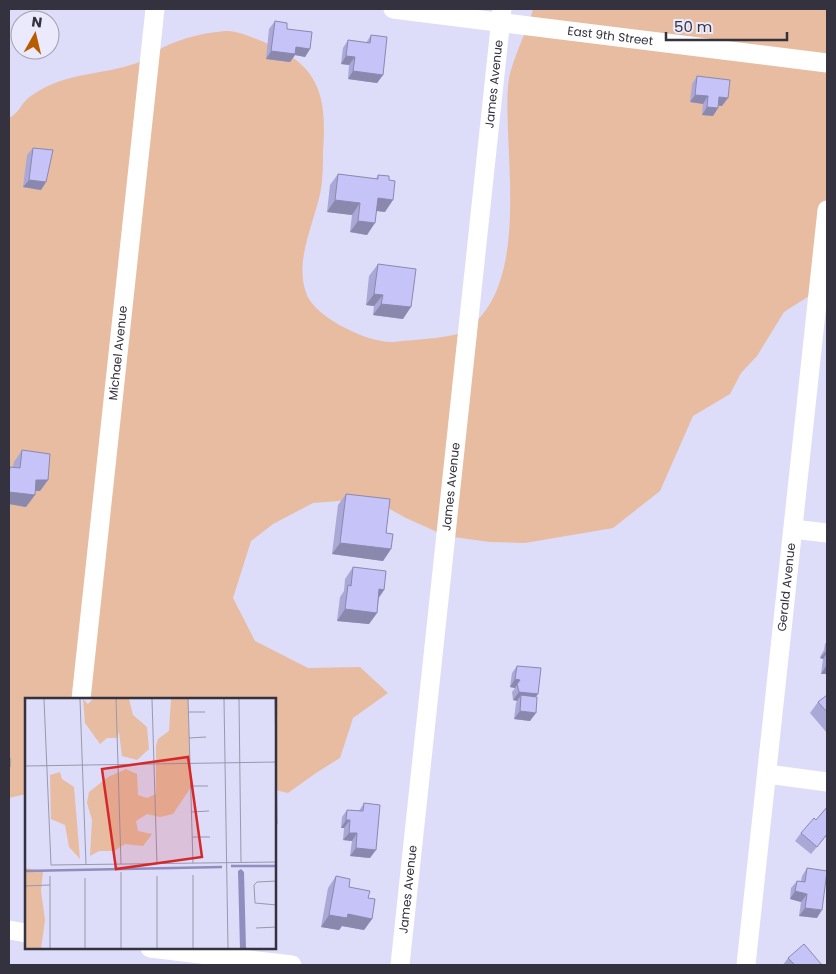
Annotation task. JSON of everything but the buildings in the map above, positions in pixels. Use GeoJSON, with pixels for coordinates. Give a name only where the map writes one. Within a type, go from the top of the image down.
{"type":"FeatureCollection","features":[{"type":"Feature","properties":{"kind":"street","name":"Michael Avenue"},"geometry":{"type":"LineString","coordinates":[[81,698],[155,9]]}},
{"type":"Feature","properties":{"kind":"street","name":"East 9th Street"},"geometry":{"type":"LineString","coordinates":[[393,9],[502,16],[827,63]]}},
{"type":"Feature","properties":{"kind":"street","name":"James Avenue"},"geometry":{"type":"LineString","coordinates":[[400,965],[502,16]]}},
{"type":"Feature","properties":{"kind":"street","name":"Gerald Avenue"},"geometry":{"type":"LineString","coordinates":[[746,965],[793,529],[823,284],[827,210]]}},
{"type":"Feature","properties":{"kind":"street"},"geometry":{"type":"LineString","coordinates":[[793,529],[827,533]]}},
{"type":"Feature","properties":{"kind":"street"},"geometry":{"type":"LineString","coordinates":[[767,774],[827,782]]}},
{"type":"Feature","properties":{"kind":"street"},"geometry":{"type":"LineString","coordinates":[[9,930],[25,932]]}},
{"type":"Feature","properties":{"kind":"street"},"geometry":{"type":"LineString","coordinates":[[158,949],[292,965]]}},
{"type":"Feature","properties":{"kind":"shaded area"},"geometry":{"type":"Polygon","coordinates":[[[533,9],[827,9],[827,224],[820,289],[784,312],[757,356],[741,373],[730,394],[693,416],[660,491],[613,528],[525,543],[490,542],[446,536],[406,518],[366,496],[363,499],[313,503],[273,524],[251,541],[233,598],[255,641],[308,668],[360,667],[388,693],[353,718],[340,758],[288,793],[276,790],[276,698],[25,698],[25,794],[9,798],[9,118],[17,112],[27,99],[50,85],[71,78],[134,64],[169,44],[185,39],[209,33],[230,31],[266,43],[284,52],[309,73],[321,99],[324,132],[322,184],[306,244],[302,272],[304,286],[309,299],[324,315],[347,329],[384,342],[450,336],[463,332],[485,312],[499,285],[507,253],[510,218],[508,86],[515,57],[533,9]]]}}]}
